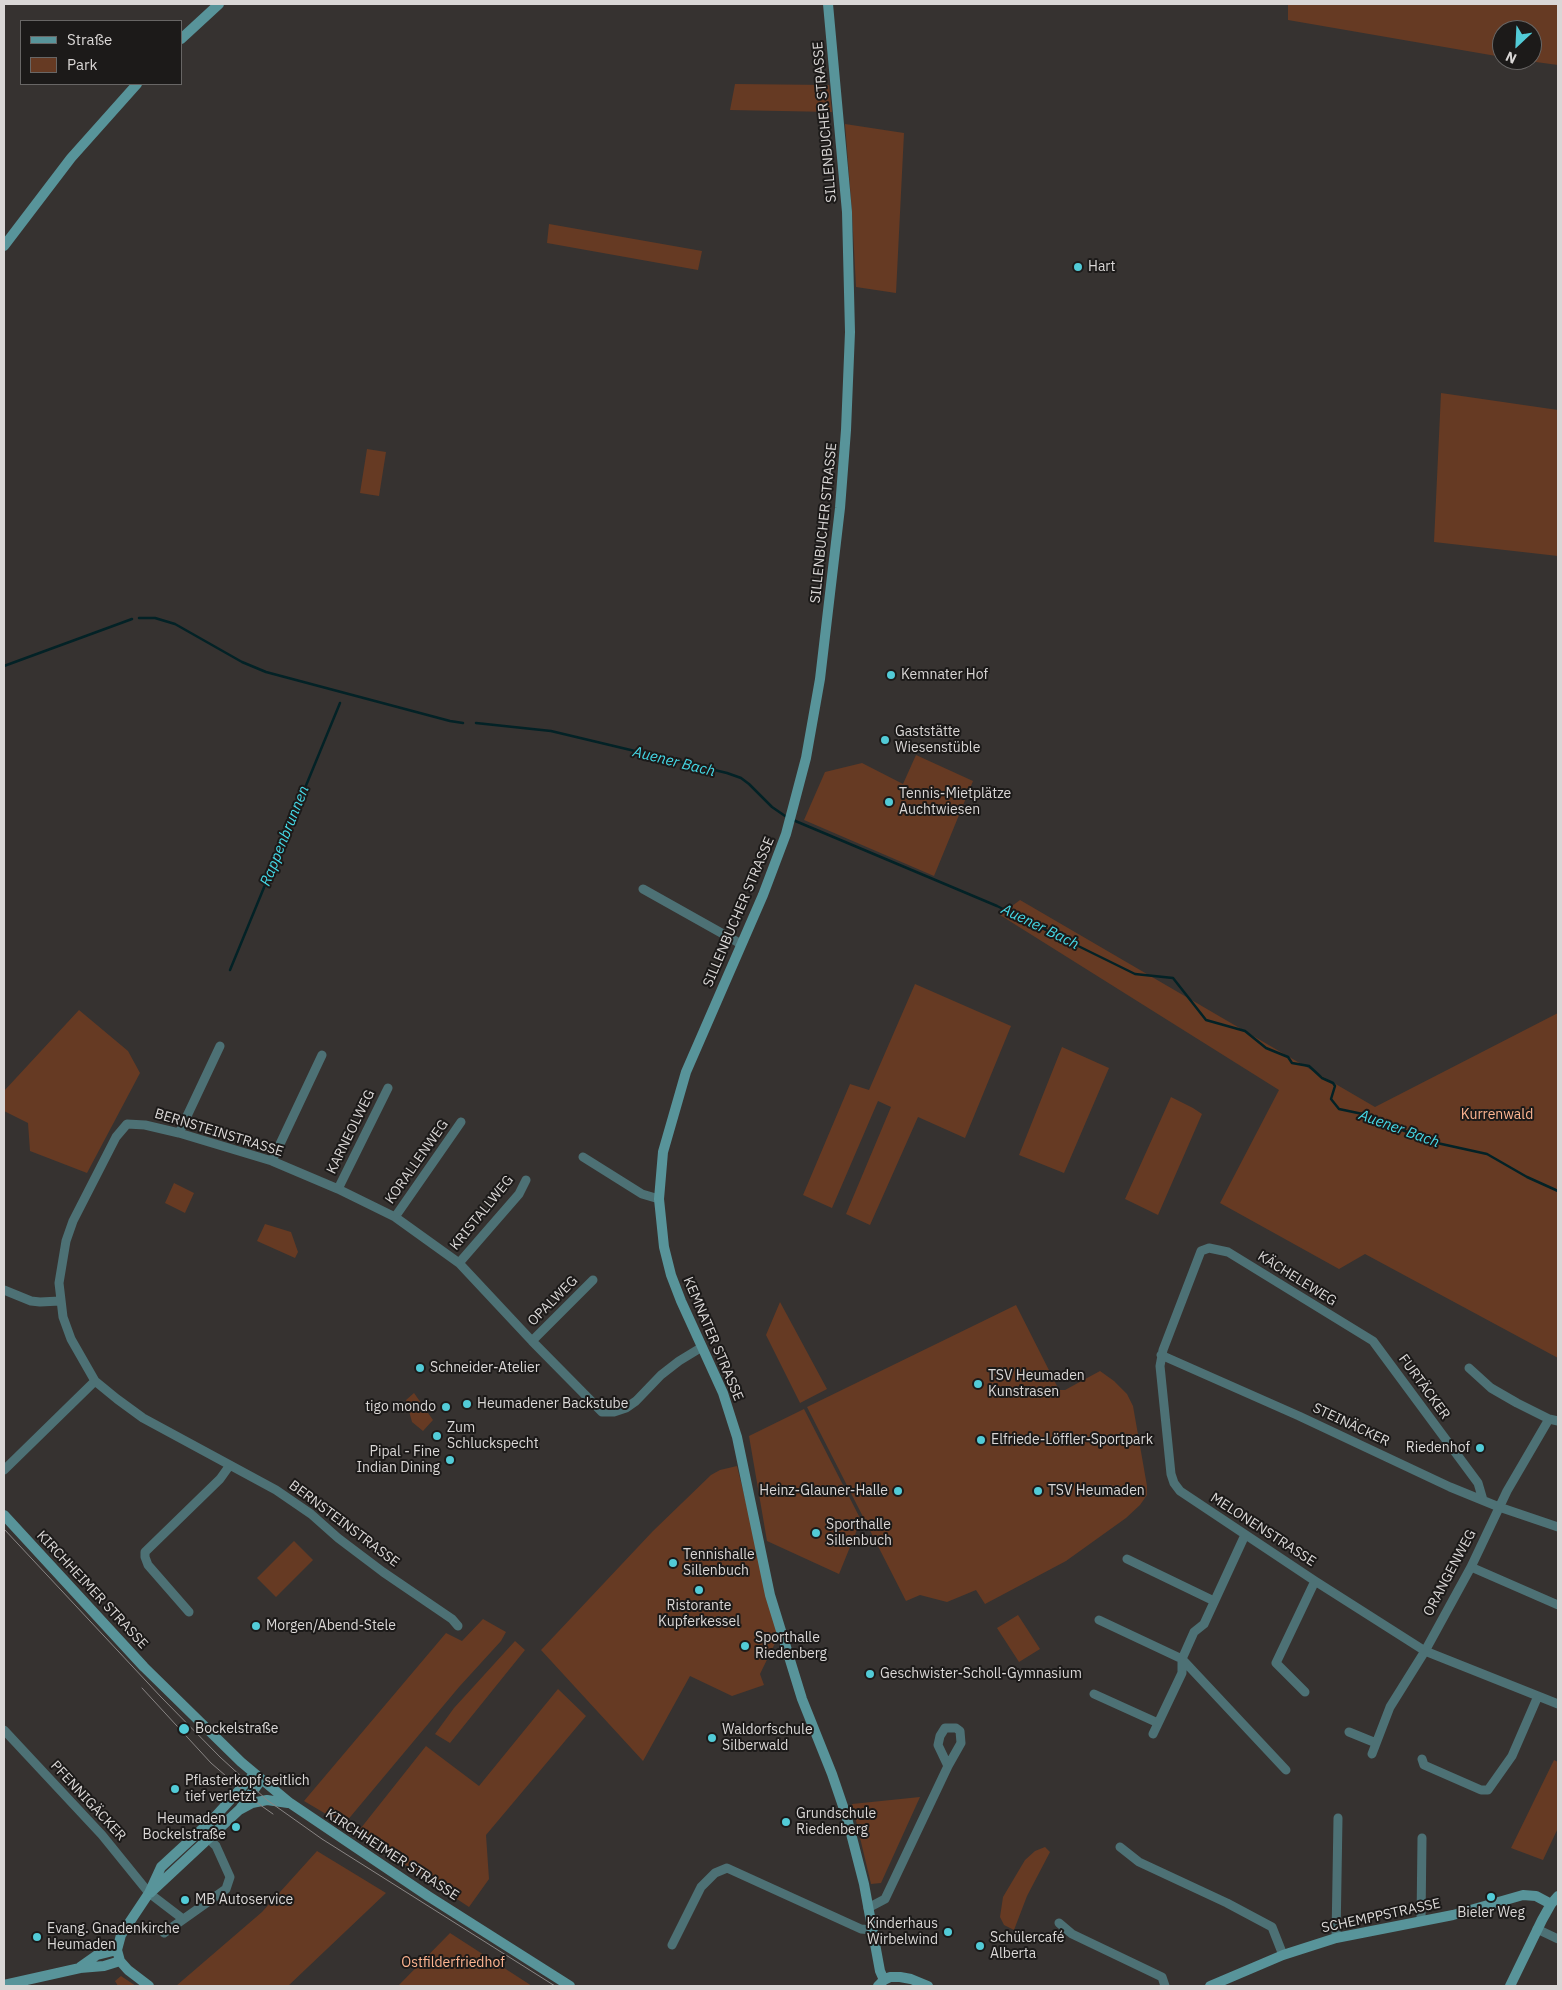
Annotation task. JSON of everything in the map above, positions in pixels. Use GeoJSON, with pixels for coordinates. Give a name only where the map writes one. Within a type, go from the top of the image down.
{"type":"FeatureCollection","features":[{"type":"Feature","properties":{"kind":"street"},"geometry":{"type":"LineString","coordinates":[[182,38],[219,4]]}},
{"type":"Feature","properties":{"kind":"street","name":"SILLENBUCHER STRASSE"},"geometry":{"type":"LineString","coordinates":[[705,1025],[772,875],[790,820],[808,751],[823,656],[837,541],[847,416],[850,332],[849,253],[842,150],[828,4]]}},
{"type":"Feature","properties":{"kind":"street"},"geometry":{"type":"LineString","coordinates":[[4,246],[71,158],[136,85]]}},
{"type":"Feature","properties":{"kind":"street"},"geometry":{"type":"LineString","coordinates":[[643,889],[741,944]]}},
{"type":"Feature","properties":{"kind":"street","name":"KEMNATER STRASSE"},"geometry":{"type":"LineString","coordinates":[[705,1025],[686,1072],[665,1140],[660,1171],[659,1198],[664,1248],[671,1275],[681,1301],[723,1393],[738,1437],[777,1622],[802,1699],[832,1774],[846,1818],[864,1884],[881,1983]]}},
{"type":"Feature","properties":{"kind":"street"},"geometry":{"type":"LineString","coordinates":[[179,1133],[220,1046]]}},
{"type":"Feature","properties":{"kind":"street"},"geometry":{"type":"LineString","coordinates":[[272,1161],[322,1055]]}},
{"type":"Feature","properties":{"kind":"street","name":"KARNEOLWEG"},"geometry":{"type":"LineString","coordinates":[[338,1189],[388,1088]]}},
{"type":"Feature","properties":{"kind":"street","name":"KORALLENWEG"},"geometry":{"type":"LineString","coordinates":[[395,1217],[461,1122]]}},
{"type":"Feature","properties":{"kind":"street","name":"BERNSTEINSTRASSE"},"geometry":{"type":"LineString","coordinates":[[458,1626],[452,1619],[351,1548],[311,1514],[276,1490],[143,1418],[95,1381],[71,1339],[63,1317],[60,1301],[60,1266],[66,1241],[81,1203],[116,1137],[128,1124],[145,1125],[179,1133],[272,1161],[338,1189],[395,1217],[459,1263],[602,1412],[614,1412],[626,1408],[636,1401],[660,1375],[702,1347]]}},
{"type":"Feature","properties":{"kind":"street"},"geometry":{"type":"LineString","coordinates":[[583,1157],[642,1194],[659,1198]]}},
{"type":"Feature","properties":{"kind":"street","name":"KRISTALLWEG"},"geometry":{"type":"LineString","coordinates":[[459,1263],[518,1194],[526,1180]]}},
{"type":"Feature","properties":{"kind":"street","name":"KÄCHELEWEG"},"geometry":{"type":"LineString","coordinates":[[1205,1249],[1217,1249],[1228,1252],[1373,1341]]}},
{"type":"Feature","properties":{"kind":"street","name":"MELONENSTRASSE"},"geometry":{"type":"LineString","coordinates":[[1205,1249],[1201,1251],[1192,1272],[1161,1356],[1160,1366],[1171,1474],[1174,1483],[1187,1497],[1424,1651],[1558,1704]]}},
{"type":"Feature","properties":{"kind":"street","name":"OPALWEG"},"geometry":{"type":"LineString","coordinates":[[532,1341],[593,1280]]}},
{"type":"Feature","properties":{"kind":"street"},"geometry":{"type":"LineString","coordinates":[[4,1290],[40,1302],[60,1301]]}},
{"type":"Feature","properties":{"kind":"street","name":"FURTÄCKER"},"geometry":{"type":"LineString","coordinates":[[1373,1341],[1478,1483],[1483,1500]]}},
{"type":"Feature","properties":{"kind":"street","name":"STEINÄCKER"},"geometry":{"type":"LineString","coordinates":[[1161,1356],[1499,1507],[1558,1528]]}},
{"type":"Feature","properties":{"kind":"street"},"geometry":{"type":"LineString","coordinates":[[1469,1368],[1492,1388],[1518,1404],[1554,1420]]}},
{"type":"Feature","properties":{"kind":"street"},"geometry":{"type":"LineString","coordinates":[[4,1470],[95,1381]]}},
{"type":"Feature","properties":{"kind":"street","name":"ORANGENWEG"},"geometry":{"type":"LineString","coordinates":[[1372,1754],[1390,1707],[1471,1567],[1499,1507],[1554,1420]]}},
{"type":"Feature","properties":{"kind":"street"},"geometry":{"type":"LineString","coordinates":[[189,1612],[148,1565],[145,1557],[146,1552],[220,1479],[230,1465]]}},
{"type":"Feature","properties":{"kind":"street","name":"KIRCHHEIMER STRASSE"},"geometry":{"type":"LineString","coordinates":[[4,1514],[144,1667],[257,1777],[290,1803],[389,1871],[570,1986]]}},
{"type":"Feature","properties":{"kind":"street"},"geometry":{"type":"LineString","coordinates":[[1153,1734],[1182,1673],[1182,1659],[1194,1632],[1204,1624],[1245,1535]]}},
{"type":"Feature","properties":{"kind":"street"},"geometry":{"type":"LineString","coordinates":[[1127,1559],[1214,1600]]}},
{"type":"Feature","properties":{"kind":"street"},"geometry":{"type":"LineString","coordinates":[[1471,1567],[1558,1605]]}},
{"type":"Feature","properties":{"kind":"street"},"geometry":{"type":"LineString","coordinates":[[1305,1692],[1276,1663],[1315,1581]]}},
{"type":"Feature","properties":{"kind":"street"},"geometry":{"type":"LineString","coordinates":[[1099,1620],[1182,1659],[1286,1770]]}},
{"type":"Feature","properties":{"kind":"street"},"geometry":{"type":"LineString","coordinates":[[1094,1694],[1158,1723]]}},
{"type":"Feature","properties":{"kind":"street"},"geometry":{"type":"LineString","coordinates":[[1422,1759],[1424,1766],[1481,1790],[1488,1790],[1512,1756],[1538,1696]]}},
{"type":"Feature","properties":{"kind":"street","name":"PFENNIGÄCKER"},"geometry":{"type":"LineString","coordinates":[[4,1730],[102,1835],[149,1893]]}},
{"type":"Feature","properties":{"kind":"street"},"geometry":{"type":"LineString","coordinates":[[1350,1732],[1376,1743]]}},
{"type":"Feature","properties":{"kind":"street"},"geometry":{"type":"LineString","coordinates":[[868,1908],[885,1899],[948,1766]]}},
{"type":"Feature","properties":{"kind":"street"},"geometry":{"type":"LineString","coordinates":[[239,1810],[257,1777]]}},
{"type":"Feature","properties":{"kind":"street"},"geometry":{"type":"LineString","coordinates":[[149,1986],[128,1970],[119,1956],[121,1935],[149,1893],[161,1867],[257,1777]]}},
{"type":"Feature","properties":{"kind":"street"},"geometry":{"type":"LineString","coordinates":[[149,1893],[239,1810],[252,1803],[266,1800],[290,1803]]}},
{"type":"Feature","properties":{"kind":"street"},"geometry":{"type":"LineString","coordinates":[[1336,1938],[1338,1818]]}},
{"type":"Feature","properties":{"kind":"street"},"geometry":{"type":"LineString","coordinates":[[164,1933],[226,1889],[230,1878],[216,1846],[208,1838],[196,1834]]}},
{"type":"Feature","properties":{"kind":"street"},"geometry":{"type":"LineString","coordinates":[[1421,1921],[1422,1838]]}},
{"type":"Feature","properties":{"kind":"street"},"geometry":{"type":"LineString","coordinates":[[1120,1847],[1139,1862],[1227,1903],[1272,1927],[1283,1955]]}},
{"type":"Feature","properties":{"kind":"street"},"geometry":{"type":"LineString","coordinates":[[672,1944],[701,1887],[727,1863],[861,1929],[872,1930]]}},
{"type":"Feature","properties":{"kind":"street"},"geometry":{"type":"LineString","coordinates":[[149,1893],[172,1913],[183,1919]]}},
{"type":"Feature","properties":{"kind":"street","name":"SCHEMPPSTRASSE"},"geometry":{"type":"LineString","coordinates":[[1210,1986],[1283,1955],[1336,1938],[1453,1915],[1523,1895],[1555,1900]]}},
{"type":"Feature","properties":{"kind":"street"},"geometry":{"type":"LineString","coordinates":[[1510,1986],[1537,1929],[1555,1900]]}},
{"type":"Feature","properties":{"kind":"street"},"geometry":{"type":"LineString","coordinates":[[1059,1923],[1072,1934],[1162,1977],[1165,1986]]}},
{"type":"Feature","properties":{"kind":"street"},"geometry":{"type":"LineString","coordinates":[[1537,1929],[1558,1938]]}},
{"type":"Feature","properties":{"kind":"street"},"geometry":{"type":"LineString","coordinates":[[4,1985],[80,1968],[104,1966],[119,1956]]}},
{"type":"Feature","properties":{"kind":"street"},"geometry":{"type":"LineString","coordinates":[[881,1983],[890,1977],[911,1979],[928,1986]]}},
{"type":"Feature","properties":{"kind":"green space"},"geometry":{"type":"Polygon","coordinates":[[[1288,4],[1558,4],[1558,65],[1542,63],[1542,20],[1492,20],[1492,55],[1288,20],[1288,4]]]}},
{"type":"Feature","properties":{"kind":"green space"},"geometry":{"type":"Polygon","coordinates":[[[735,84],[829,85],[832,112],[730,110],[735,84]]]}},
{"type":"Feature","properties":{"kind":"green space"},"geometry":{"type":"Polygon","coordinates":[[[845,124],[904,133],[896,293],[856,287],[845,124]]]}},
{"type":"Feature","properties":{"kind":"green space"},"geometry":{"type":"Polygon","coordinates":[[[549,224],[702,251],[698,270],[547,243],[549,224]]]}},
{"type":"Feature","properties":{"kind":"green space"},"geometry":{"type":"Polygon","coordinates":[[[1441,393],[1558,410],[1558,556],[1434,542],[1441,393]]]}},
{"type":"Feature","properties":{"kind":"green space"},"geometry":{"type":"Polygon","coordinates":[[[367,449],[386,452],[379,496],[360,493],[367,449]]]}},
{"type":"Feature","properties":{"kind":"green space","name":"Tennis-Mietplätze Auchtwiesen"},"geometry":{"type":"Polygon","coordinates":[[[916,755],[973,781],[934,876],[804,820],[825,772],[862,763],[903,784],[916,755]]]}},
{"type":"Feature","properties":{"kind":"green space","name":"Kurrenwald"},"geometry":{"type":"Polygon","coordinates":[[[1020,900],[1375,1107],[1558,1013],[1558,1358],[1365,1254],[1339,1269],[1220,1203],[1279,1090],[1000,915],[1020,900]]]}},
{"type":"Feature","properties":{"kind":"green space"},"geometry":{"type":"Polygon","coordinates":[[[915,984],[1011,1026],[965,1138],[918,1117],[870,1225],[846,1214],[891,1107],[878,1101],[832,1208],[803,1195],[850,1084],[869,1090],[915,984]]]}},
{"type":"Feature","properties":{"kind":"green space"},"geometry":{"type":"Polygon","coordinates":[[[79,1010],[128,1051],[140,1073],[87,1173],[30,1151],[28,1123],[4,1111],[4,1091],[79,1010]]]}},
{"type":"Feature","properties":{"kind":"green space"},"geometry":{"type":"Polygon","coordinates":[[[1062,1047],[1109,1068],[1064,1173],[1019,1155],[1062,1047]]]}},
{"type":"Feature","properties":{"kind":"green space"},"geometry":{"type":"Polygon","coordinates":[[[1171,1097],[1202,1114],[1158,1215],[1125,1199],[1171,1097]]]}},
{"type":"Feature","properties":{"kind":"green space"},"geometry":{"type":"Polygon","coordinates":[[[174,1183],[194,1193],[185,1213],[165,1203],[174,1183]]]}},
{"type":"Feature","properties":{"kind":"green space"},"geometry":{"type":"Polygon","coordinates":[[[265,1224],[291,1232],[298,1252],[295,1258],[257,1241],[265,1224]]]}},
{"type":"Feature","properties":{"kind":"green space"},"geometry":{"type":"Polygon","coordinates":[[[780,1302],[827,1389],[800,1403],[766,1335],[780,1302]]]}},
{"type":"Feature","properties":{"kind":"green space","name":"Elfriede-Löffler-Sportpark"},"geometry":{"type":"Polygon","coordinates":[[[1016,1305],[1059,1390],[1065,1390],[1100,1371],[1127,1394],[1133,1406],[1147,1495],[1140,1505],[1126,1518],[1066,1561],[985,1604],[976,1590],[947,1602],[920,1595],[906,1601],[807,1407],[1016,1305]]]}},
{"type":"Feature","properties":{"kind":"green space"},"geometry":{"type":"Polygon","coordinates":[[[414,1393],[433,1420],[423,1431],[412,1422],[406,1400],[414,1393]]]}},
{"type":"Feature","properties":{"kind":"green space"},"geometry":{"type":"Polygon","coordinates":[[[804,1409],[861,1520],[839,1574],[767,1541],[749,1436],[804,1409]]]}},
{"type":"Feature","properties":{"kind":"green space"},"geometry":{"type":"Polygon","coordinates":[[[737,1466],[779,1635],[760,1674],[764,1685],[732,1696],[690,1676],[643,1761],[541,1650],[653,1531],[711,1475],[720,1470],[737,1466]]]}},
{"type":"Feature","properties":{"kind":"green space"},"geometry":{"type":"Polygon","coordinates":[[[294,1541],[313,1560],[276,1597],[257,1578],[294,1541]]]}},
{"type":"Feature","properties":{"kind":"green space"},"geometry":{"type":"Polygon","coordinates":[[[1018,1615],[1040,1649],[1019,1662],[997,1628],[1018,1615]]]}},
{"type":"Feature","properties":{"kind":"green space"},"geometry":{"type":"Polygon","coordinates":[[[483,1619],[506,1632],[501,1641],[459,1687],[346,1822],[326,1814],[304,1801],[446,1633],[462,1641],[483,1619]]]}},
{"type":"Feature","properties":{"kind":"green space"},"geometry":{"type":"Polygon","coordinates":[[[515,1641],[525,1650],[450,1743],[435,1734],[454,1708],[515,1641]]]}},
{"type":"Feature","properties":{"kind":"green space"},"geometry":{"type":"Polygon","coordinates":[[[558,1689],[586,1716],[486,1835],[489,1879],[469,1907],[357,1833],[426,1746],[479,1786],[558,1689]]]}},
{"type":"Feature","properties":{"kind":"green space"},"geometry":{"type":"Polygon","coordinates":[[[1554,1760],[1558,1762],[1558,1828],[1543,1860],[1511,1848],[1554,1760]]]}},
{"type":"Feature","properties":{"kind":"green space"},"geometry":{"type":"Polygon","coordinates":[[[920,1797],[881,1883],[871,1884],[852,1804],[920,1797]]]}},
{"type":"Feature","properties":{"kind":"green space"},"geometry":{"type":"Polygon","coordinates":[[[1045,1847],[1050,1852],[1027,1896],[1014,1930],[1004,1925],[1000,1917],[1003,1897],[1025,1860],[1035,1851],[1045,1847]]]}},
{"type":"Feature","properties":{"kind":"green space"},"geometry":{"type":"Polygon","coordinates":[[[317,1851],[386,1893],[288,1986],[176,1986],[262,1912],[317,1851]]]}},
{"type":"Feature","properties":{"kind":"green space","name":"Ostfilderfriedhof"},"geometry":{"type":"Polygon","coordinates":[[[450,1933],[532,1986],[398,1986],[450,1933]]]}},
{"type":"Feature","properties":{"kind":"green space"},"geometry":{"type":"Polygon","coordinates":[[[121,1976],[136,1986],[118,1986],[115,1981],[121,1976]]]}},
{"type":"Feature","properties":{"kind":"waterway"},"geometry":{"type":"LineString","coordinates":[[139,618],[155,618],[175,624],[242,662],[266,672],[463,723]]}},
{"type":"Feature","properties":{"kind":"waterway"},"geometry":{"type":"LineString","coordinates":[[4,666],[132,619]]}},
{"type":"Feature","properties":{"kind":"waterway","name":"Rappenbrunnen"},"geometry":{"type":"LineString","coordinates":[[230,970],[340,703]]}},
{"type":"Feature","properties":{"kind":"waterway","name":"Auener Bach"},"geometry":{"type":"LineString","coordinates":[[476,723],[551,731],[727,773],[741,778],[772,807],[788,818]]}},
{"type":"Feature","properties":{"kind":"waterway","name":"Auener Bach"},"geometry":{"type":"LineString","coordinates":[[793,820],[997,906],[1135,974],[1173,978],[1206,1020],[1245,1031],[1266,1048],[1288,1057],[1292,1063],[1309,1066],[1322,1078],[1333,1083],[1335,1086],[1331,1099],[1339,1109],[1372,1116],[1386,1124],[1437,1143],[1487,1154],[1527,1177],[1558,1191]]}},
{"type":"Feature","properties":{"kind":"tram line"},"geometry":{"type":"LineString","coordinates":[[4,1529],[161,1697],[220,1757],[267,1800],[322,1839],[555,1986]]}},
{"type":"Feature","properties":{"kind":"tram line"},"geometry":{"type":"LineString","coordinates":[[142,1688],[211,1763],[256,1802],[273,1814]]}},
{"type":"Feature","properties":{"kind":"place","name":"Hart"},"geometry":{"type":"Point","coordinates":[1078,267]}},
{"type":"Feature","properties":{"kind":"place","name":"Kemnater Hof"},"geometry":{"type":"Point","coordinates":[891,675]}},
{"type":"Feature","properties":{"kind":"place","name":"Gaststätte Wiesenstüble"},"geometry":{"type":"Point","coordinates":[885,740]}},
{"type":"Feature","properties":{"kind":"place","name":"Tennis-Mietplätze Auchtwiesen"},"geometry":{"type":"Point","coordinates":[889,802]}},
{"type":"Feature","properties":{"kind":"place","name":"Schneider-Atelier"},"geometry":{"type":"Point","coordinates":[420,1368]}},
{"type":"Feature","properties":{"kind":"place","name":"TSV Heumaden Kunstrasen"},"geometry":{"type":"Point","coordinates":[978,1384]}},
{"type":"Feature","properties":{"kind":"place","name":"Heumadener Backstube"},"geometry":{"type":"Point","coordinates":[467,1404]}},
{"type":"Feature","properties":{"kind":"place","name":"tigo mondo"},"geometry":{"type":"Point","coordinates":[446,1407]}},
{"type":"Feature","properties":{"kind":"place","name":"Zum Schluckspecht"},"geometry":{"type":"Point","coordinates":[437,1436]}},
{"type":"Feature","properties":{"kind":"place","name":"Elfriede-Löffler-Sportpark"},"geometry":{"type":"Point","coordinates":[981,1440]}},
{"type":"Feature","properties":{"kind":"place","name":"Riedenhof"},"geometry":{"type":"Point","coordinates":[1480,1448]}},
{"type":"Feature","properties":{"kind":"place","name":"Pipal - Fine Indian Dining"},"geometry":{"type":"Point","coordinates":[450,1460]}},
{"type":"Feature","properties":{"kind":"place","name":"Heinz-Glauner-Halle"},"geometry":{"type":"Point","coordinates":[898,1491]}},
{"type":"Feature","properties":{"kind":"place","name":"TSV Heumaden"},"geometry":{"type":"Point","coordinates":[1038,1491]}},
{"type":"Feature","properties":{"kind":"place","name":"Sporthalle Sillenbuch"},"geometry":{"type":"Point","coordinates":[816,1533]}},
{"type":"Feature","properties":{"kind":"place","name":"Tennishalle Sillenbuch"},"geometry":{"type":"Point","coordinates":[673,1563]}},
{"type":"Feature","properties":{"kind":"place","name":"Ristorante Kupferkessel"},"geometry":{"type":"Point","coordinates":[699,1590]}},
{"type":"Feature","properties":{"kind":"place","name":"Morgen/Abend-Stele"},"geometry":{"type":"Point","coordinates":[256,1626]}},
{"type":"Feature","properties":{"kind":"place","name":"Sporthalle Riedenberg"},"geometry":{"type":"Point","coordinates":[745,1646]}},
{"type":"Feature","properties":{"kind":"place","name":"Geschwister-Scholl-Gymnasium"},"geometry":{"type":"Point","coordinates":[870,1674]}},
{"type":"Feature","properties":{"kind":"place","name":"Bockelstraße"},"geometry":{"type":"Point","coordinates":[184,1729]}},
{"type":"Feature","properties":{"kind":"place","name":"Waldorfschule Silberwald"},"geometry":{"type":"Point","coordinates":[712,1738]}},
{"type":"Feature","properties":{"kind":"place","name":"Pflasterkopf seitlich tief verletzt"},"geometry":{"type":"Point","coordinates":[175,1789]}},
{"type":"Feature","properties":{"kind":"place","name":"Grundschule Riedenberg"},"geometry":{"type":"Point","coordinates":[786,1822]}},
{"type":"Feature","properties":{"kind":"place","name":"Heumaden Bockelstraße"},"geometry":{"type":"Point","coordinates":[236,1827]}},
{"type":"Feature","properties":{"kind":"place","name":"Bieler Weg"},"geometry":{"type":"Point","coordinates":[1491,1897]}},
{"type":"Feature","properties":{"kind":"place","name":"MB Autoservice"},"geometry":{"type":"Point","coordinates":[185,1900]}},
{"type":"Feature","properties":{"kind":"place","name":"Kinderhaus Wirbelwind"},"geometry":{"type":"Point","coordinates":[948,1932]}},
{"type":"Feature","properties":{"kind":"place","name":"Evang. Gnadenkirche Heumaden"},"geometry":{"type":"Point","coordinates":[37,1937]}},
{"type":"Feature","properties":{"kind":"place","name":"Schülercafé Alberta"},"geometry":{"type":"Point","coordinates":[980,1946]}}]}
